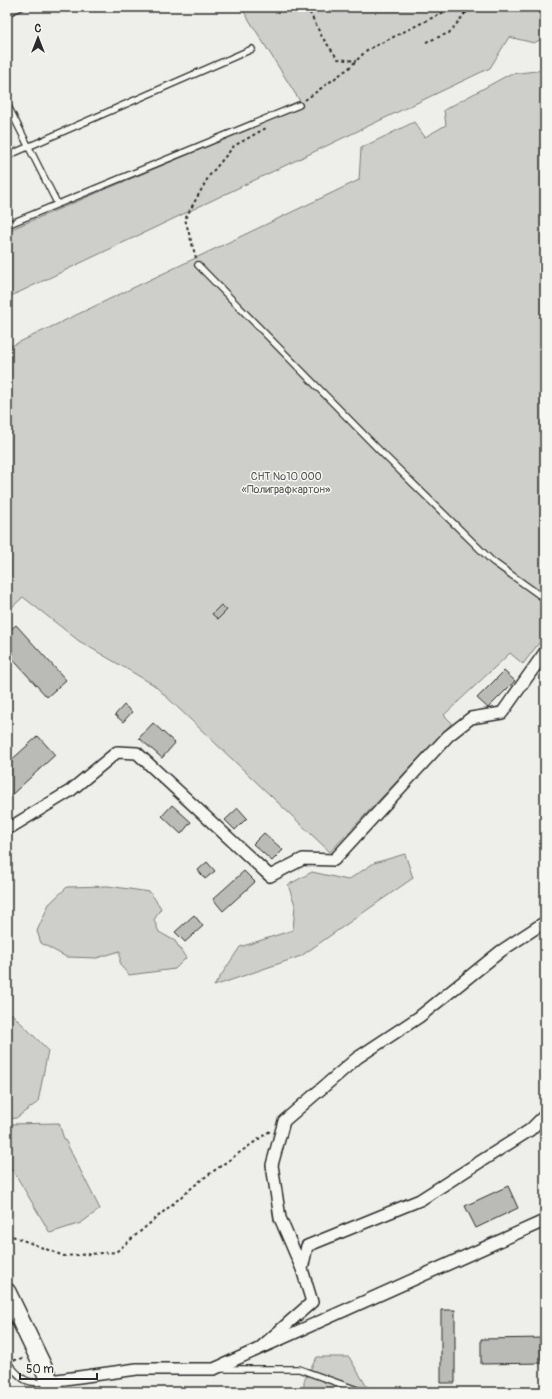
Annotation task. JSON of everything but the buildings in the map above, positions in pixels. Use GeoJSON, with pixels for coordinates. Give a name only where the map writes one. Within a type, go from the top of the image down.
{"type":"FeatureCollection","features":[{"type":"Feature","properties":{"kind":"main road"},"geometry":{"type":"LineString","coordinates":[[7,1292],[53,1386]]}},
{"type":"Feature","properties":{"kind":"street"},"geometry":{"type":"LineString","coordinates":[[7,828],[11,828],[70,791],[117,752],[137,753],[270,876],[303,859],[334,860],[448,736],[471,718],[502,713],[545,652]]}},
{"type":"Feature","properties":{"kind":"street"},"geometry":{"type":"LineString","coordinates":[[261,1347],[312,1302],[302,1268],[280,1218],[272,1165],[284,1121],[357,1058],[419,1017],[501,950],[545,922]]}},
{"type":"Feature","properties":{"kind":"street"},"geometry":{"type":"LineString","coordinates":[[302,1268],[307,1246],[420,1200],[530,1130],[545,1115]]}},
{"type":"Feature","properties":{"kind":"street"},"geometry":{"type":"LineString","coordinates":[[53,1386],[137,1369],[214,1369],[544,1221]]}},
{"type":"Feature","properties":{"kind":"lane"},"geometry":{"type":"LineString","coordinates":[[7,13],[21,7]]}},
{"type":"Feature","properties":{"kind":"lane"},"geometry":{"type":"LineString","coordinates":[[7,156],[252,49]]}},
{"type":"Feature","properties":{"kind":"lane"},"geometry":{"type":"LineString","coordinates":[[7,104],[57,203]]}},
{"type":"Feature","properties":{"kind":"lane"},"geometry":{"type":"LineString","coordinates":[[7,225],[57,203],[299,105]]}},
{"type":"Feature","properties":{"kind":"lane"},"geometry":{"type":"LineString","coordinates":[[198,265],[382,453],[492,561],[545,599]]}},
{"type":"Feature","properties":{"kind":"lane"},"geometry":{"type":"LineString","coordinates":[[7,1362],[22,1379],[36,1384],[53,1386]]}},
{"type":"Feature","properties":{"kind":"lane"},"geometry":{"type":"LineString","coordinates":[[214,1369],[299,1369],[363,1392]]}},
{"type":"Feature","properties":{"kind":"path"},"geometry":{"type":"LineString","coordinates":[[307,7],[322,37],[338,59],[356,61]]}},
{"type":"Feature","properties":{"kind":"path"},"geometry":{"type":"LineString","coordinates":[[299,105],[349,68],[367,50],[450,10],[452,7]]}},
{"type":"Feature","properties":{"kind":"path"},"geometry":{"type":"LineString","coordinates":[[464,7],[464,15]]}},
{"type":"Feature","properties":{"kind":"path"},"geometry":{"type":"LineString","coordinates":[[426,42],[449,33],[470,7]]}},
{"type":"Feature","properties":{"kind":"path"},"geometry":{"type":"LineString","coordinates":[[198,265],[185,219],[209,176],[234,146],[270,125]]}},
{"type":"Feature","properties":{"kind":"path"},"geometry":{"type":"LineString","coordinates":[[7,1234],[64,1256],[116,1252],[201,1180],[284,1121]]}},
{"type":"Feature","properties":{"kind":"path"},"geometry":{"type":"LineString","coordinates":[[13,1360],[39,1359]]}},
{"type":"Feature","properties":{"kind":"green space"},"geometry":{"type":"Polygon","coordinates":[[[241,7],[545,7],[545,37],[534,43],[509,37],[490,68],[7,298],[7,231],[303,106],[241,7]]]}},
{"type":"Feature","properties":{"kind":"green space","name":"СНТ №10 ООО «Полиграфкартон»"},"geometry":{"type":"Polygon","coordinates":[[[545,70],[545,635],[523,664],[510,653],[444,715],[452,723],[330,852],[154,685],[79,641],[23,597],[7,612],[7,348],[359,180],[361,148],[414,122],[425,137],[446,125],[444,110],[510,74],[545,70]]]}},
{"type":"Feature","properties":{"kind":"green space"},"geometry":{"type":"Polygon","coordinates":[[[405,854],[413,878],[301,956],[214,986],[240,947],[293,930],[295,905],[288,885],[312,872],[348,880],[374,863],[405,854]]]}},
{"type":"Feature","properties":{"kind":"green space"},"geometry":{"type":"Polygon","coordinates":[[[108,886],[150,892],[161,908],[154,920],[159,932],[175,941],[186,958],[175,969],[129,975],[120,965],[120,951],[97,958],[66,957],[41,943],[37,931],[49,904],[67,887],[108,886]]]}},
{"type":"Feature","properties":{"kind":"green space"},"geometry":{"type":"Polygon","coordinates":[[[7,1009],[48,1050],[38,1102],[16,1118],[7,1119],[7,1009]]]}},
{"type":"Feature","properties":{"kind":"green space"},"geometry":{"type":"Polygon","coordinates":[[[59,1123],[63,1136],[100,1209],[81,1223],[50,1233],[17,1177],[7,1164],[7,1127],[8,1124],[59,1123]]]}},
{"type":"Feature","properties":{"kind":"green space"},"geometry":{"type":"Polygon","coordinates":[[[317,1357],[349,1357],[367,1387],[367,1392],[304,1392],[304,1381],[317,1357]]]}}]}
